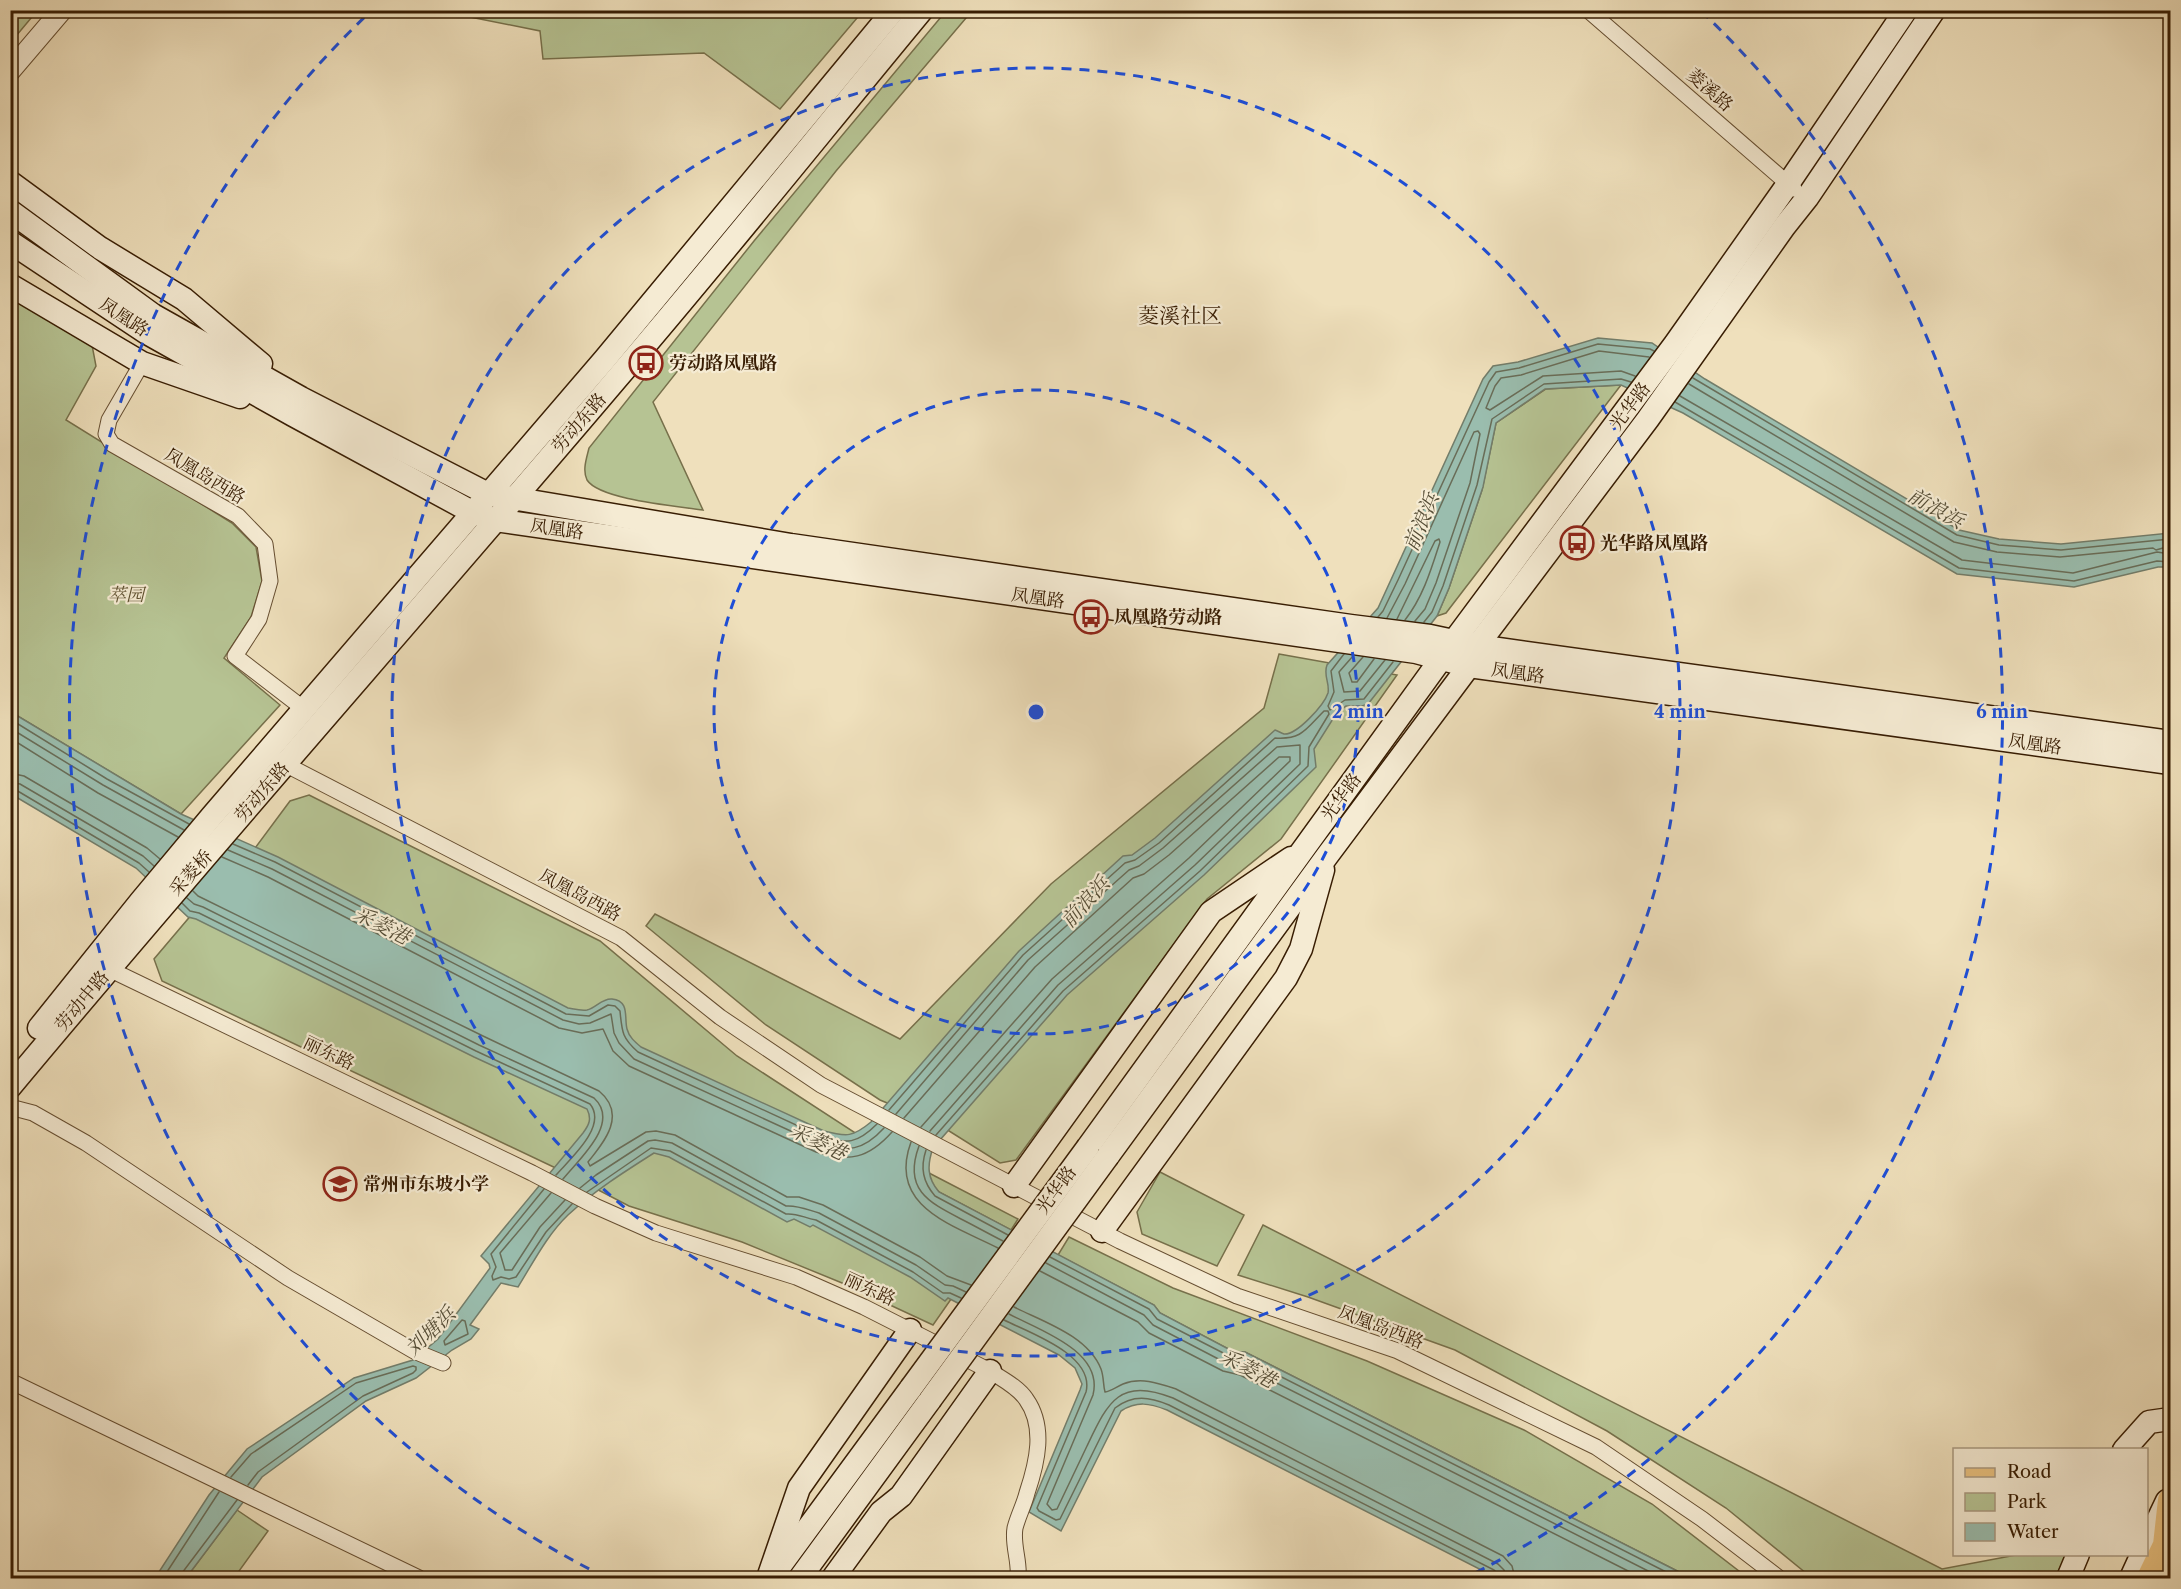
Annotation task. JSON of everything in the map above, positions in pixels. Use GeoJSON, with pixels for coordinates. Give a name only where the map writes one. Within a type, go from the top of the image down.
{"type":"FeatureCollection","features":[{"type":"Feature","properties":{"kind":"main road","name":"劳动东路"},"geometry":{"type":"LineString","coordinates":[[276,759],[304,709],[605,359],[894,10]]}},
{"type":"Feature","properties":{"kind":"main road","name":"劳动东路"},"geometry":{"type":"LineString","coordinates":[[221,823],[276,759],[513,500],[922,10]]}},
{"type":"Feature","properties":{"kind":"main road","name":"光华路"},"geometry":{"type":"LineString","coordinates":[[800,1578],[920,1394],[1098,1151],[1327,856],[1648,419],[1683,351],[1788,184],[1906,10]]}},
{"type":"Feature","properties":{"kind":"main road","name":"光华路"},"geometry":{"type":"LineString","coordinates":[[1098,1151],[1302,850],[1448,650],[1629,407],[1683,351],[1807,198],[1934,10]]}},
{"type":"Feature","properties":{"kind":"main road"},"geometry":{"type":"LineString","coordinates":[[10,182],[100,248],[184,299],[297,407]]}},
{"type":"Feature","properties":{"kind":"main road","name":"凤凰路"},"geometry":{"type":"LineString","coordinates":[[17,215],[153,315],[297,407],[472,512],[495,520],[1423,644],[1473,656],[2170,763]]}},
{"type":"Feature","properties":{"kind":"main road","name":"凤凰路"},"geometry":{"type":"LineString","coordinates":[[10,242],[147,333],[297,407],[488,494],[513,500],[1344,634]]}},
{"type":"Feature","properties":{"kind":"main road"},"geometry":{"type":"LineString","coordinates":[[10,285],[142,363],[297,407]]}},
{"type":"Feature","properties":{"kind":"main road","name":"凤凰路"},"geometry":{"type":"LineString","coordinates":[[1473,656],[2170,742]]}},
{"type":"Feature","properties":{"kind":"main road","name":"采菱桥"},"geometry":{"type":"LineString","coordinates":[[147,908],[221,823]]}},
{"type":"Feature","properties":{"kind":"main road"},"geometry":{"type":"LineString","coordinates":[[1014,1186],[1211,912],[1302,850]]}},
{"type":"Feature","properties":{"kind":"main road"},"geometry":{"type":"LineString","coordinates":[[1102,1231],[1286,978],[1300,949],[1327,856]]}},
{"type":"Feature","properties":{"kind":"main road","name":"劳动中路"},"geometry":{"type":"LineString","coordinates":[[10,1087],[109,969],[147,908]]}},
{"type":"Feature","properties":{"kind":"main road","name":"劳动中路"},"geometry":{"type":"LineString","coordinates":[[10,1065],[147,908]]}},
{"type":"Feature","properties":{"kind":"main road"},"geometry":{"type":"LineString","coordinates":[[769,1578],[799,1488],[910,1330]]}},
{"type":"Feature","properties":{"kind":"main road"},"geometry":{"type":"LineString","coordinates":[[832,1578],[881,1512],[901,1496],[990,1371]]}},
{"type":"Feature","properties":{"kind":"main road","name":"光华路"},"geometry":{"type":"LineString","coordinates":[[769,1578],[920,1394]]}},
{"type":"Feature","properties":{"kind":"main road"},"geometry":{"type":"LineString","coordinates":[[2125,1448],[2149,1422],[2170,1419]]}},
{"type":"Feature","properties":{"kind":"main road"},"geometry":{"type":"LineString","coordinates":[[2148,1541],[2170,1494]]}},
{"type":"Feature","properties":{"kind":"main road"},"geometry":{"type":"LineString","coordinates":[[2149,1578],[2164,1545],[2170,1500]]}},
{"type":"Feature","properties":{"kind":"main road"},"geometry":{"type":"LineString","coordinates":[[2067,1578],[2077,1556]]}},
{"type":"Feature","properties":{"kind":"main road"},"geometry":{"type":"LineString","coordinates":[[2131,1578],[2141,1556]]}},
{"type":"Feature","properties":{"kind":"main road"},"geometry":{"type":"LineString","coordinates":[[2164,1578],[2170,1565]]}},
{"type":"Feature","properties":{"kind":"street"},"geometry":{"type":"LineString","coordinates":[[10,71],[62,10]]}},
{"type":"Feature","properties":{"kind":"street","name":"菱溪路"},"geometry":{"type":"LineString","coordinates":[[1588,10],[1807,198]]}},
{"type":"Feature","properties":{"kind":"street","name":"凤凰岛西路"},"geometry":{"type":"LineString","coordinates":[[142,363],[109,420],[106,434],[112,444],[238,516],[265,544],[270,581],[259,619],[235,656],[304,709]]}},
{"type":"Feature","properties":{"kind":"street","name":"凤凰岛西路"},"geometry":{"type":"LineString","coordinates":[[276,759],[621,938],[720,1017],[821,1085],[856,1104],[1102,1231],[1237,1296],[1398,1351],[1596,1447],[1702,1520],[1779,1578]]}},
{"type":"Feature","properties":{"kind":"street","name":"丽东路"},"geometry":{"type":"LineString","coordinates":[[109,969],[532,1173],[595,1206],[656,1233],[796,1277],[864,1307],[990,1371],[1009,1383],[1026,1399],[1035,1416],[1040,1437],[1028,1492],[1016,1525],[1014,1539],[1018,1578]]}},
{"type":"Feature","properties":{"kind":"street"},"geometry":{"type":"LineString","coordinates":[[10,1107],[33,1113],[86,1143],[288,1278],[414,1352],[443,1363]]}},
{"type":"Feature","properties":{"kind":"street"},"geometry":{"type":"LineString","coordinates":[[10,1381],[419,1578]]}},
{"type":"Feature","properties":{"kind":"green space"},"geometry":{"type":"Polygon","coordinates":[[[863,10],[780,109],[704,53],[543,59],[540,31],[447,11],[863,10]]]}},
{"type":"Feature","properties":{"kind":"green space"},"geometry":{"type":"Polygon","coordinates":[[[10,11],[37,11],[11,42],[10,11]]]}},
{"type":"Feature","properties":{"kind":"green space"},"geometry":{"type":"Polygon","coordinates":[[[946,11],[972,11],[836,171],[653,402],[703,510],[623,497],[595,487],[587,480],[585,472],[589,448],[754,241],[946,11]]]}},
{"type":"Feature","properties":{"kind":"green space","name":"萃园"},"geometry":{"type":"Polygon","coordinates":[[[10,296],[92,345],[96,366],[66,420],[232,523],[256,547],[262,581],[251,617],[224,658],[280,705],[181,814],[11,712],[10,296]]]}},
{"type":"Feature","properties":{"kind":"green space"},"geometry":{"type":"Polygon","coordinates":[[[1621,385],[1446,613],[1437,616],[1449,588],[1482,490],[1496,423],[1546,389],[1621,385]]]}},
{"type":"Feature","properties":{"kind":"green space"},"geometry":{"type":"Polygon","coordinates":[[[1279,654],[1397,675],[1281,839],[1207,899],[1016,1160],[1000,1163],[938,1124],[880,1100],[766,1025],[646,926],[655,914],[900,1039],[1051,884],[1264,708],[1279,654]]]}},
{"type":"Feature","properties":{"kind":"green space"},"geometry":{"type":"Polygon","coordinates":[[[309,795],[600,941],[737,1056],[857,1134],[849,1153],[247,859],[290,801],[309,795]]]}},
{"type":"Feature","properties":{"kind":"green space"},"geometry":{"type":"Polygon","coordinates":[[[204,900],[963,1282],[933,1325],[847,1285],[742,1242],[629,1206],[562,1171],[162,981],[154,959],[204,900]]]}},
{"type":"Feature","properties":{"kind":"green space"},"geometry":{"type":"Polygon","coordinates":[[[1160,1172],[1244,1215],[1217,1266],[1142,1234],[1137,1212],[1160,1172]]]}},
{"type":"Feature","properties":{"kind":"green space"},"geometry":{"type":"Polygon","coordinates":[[[929,1173],[1018,1219],[1011,1230],[939,1192],[931,1183],[929,1173]]]}},
{"type":"Feature","properties":{"kind":"green space"},"geometry":{"type":"Polygon","coordinates":[[[1263,1225],[1942,1569],[2011,1556],[2066,1556],[2055,1578],[1812,1578],[1726,1508],[1607,1431],[1455,1350],[1308,1297],[1238,1275],[1263,1225]]]}},
{"type":"Feature","properties":{"kind":"green space"},"geometry":{"type":"Polygon","coordinates":[[[1069,1237],[1173,1288],[1367,1361],[1524,1430],[1652,1504],[1748,1578],[1691,1578],[1245,1352],[1234,1352],[1160,1313],[1154,1305],[1058,1255],[1069,1237]]]}},
{"type":"Feature","properties":{"kind":"green space"},"geometry":{"type":"Polygon","coordinates":[[[237,1510],[268,1531],[234,1578],[186,1578],[237,1510]]]}},
{"type":"Feature","properties":{"kind":"water"},"geometry":{"type":"Polygon","coordinates":[[[1598,338],[1652,343],[1705,379],[1959,530],[1999,539],[2061,544],[2170,533],[2170,567],[2158,567],[2074,587],[1957,574],[1683,413],[1621,385],[1545,389],[1496,423],[1483,487],[1449,588],[1437,616],[1368,704],[1346,706],[1336,714],[1314,749],[1316,767],[1204,875],[1067,995],[933,1148],[929,1171],[932,1182],[939,1192],[1154,1305],[1160,1313],[1234,1352],[1245,1352],[1691,1578],[1497,1578],[1167,1410],[1143,1404],[1121,1411],[1061,1531],[1029,1512],[1082,1384],[1075,1368],[1059,1355],[948,1298],[945,1301],[910,1277],[813,1225],[810,1227],[794,1219],[787,1222],[669,1157],[654,1153],[599,1190],[560,1223],[518,1287],[501,1283],[470,1325],[479,1329],[471,1339],[452,1350],[416,1378],[366,1401],[262,1477],[186,1578],[155,1578],[209,1495],[247,1449],[354,1378],[413,1360],[438,1339],[490,1268],[481,1256],[583,1133],[590,1119],[587,1109],[474,1057],[188,917],[136,868],[11,794],[11,712],[181,814],[278,857],[568,1008],[587,1010],[605,1000],[618,1000],[624,1006],[629,1034],[641,1047],[824,1131],[839,1134],[854,1133],[871,1122],[1019,951],[1123,856],[1132,855],[1155,838],[1275,730],[1284,734],[1296,730],[1316,712],[1328,693],[1327,665],[1378,608],[1483,379],[1493,366],[1518,362],[1598,338]]]}},
{"type":"Feature","properties":{"kind":"place","name":"劳动路凤凰路"},"geometry":{"type":"Point","coordinates":[646,363]}},
{"type":"Feature","properties":{"kind":"place","name":"光华路凤凰路"},"geometry":{"type":"Point","coordinates":[1577,543]}},
{"type":"Feature","properties":{"kind":"place","name":"凤凰路劳动路"},"geometry":{"type":"Point","coordinates":[1091,617]}},
{"type":"Feature","properties":{"kind":"place","name":"常州市东坡小学"},"geometry":{"type":"Point","coordinates":[340,1184]}},
{"type":"Feature","properties":{"kind":"district","name":"菱溪社区"},"geometry":{"type":"Point","coordinates":[1180,316]}},
{"type":"Feature","properties":{"kind":"water label","name":"前浪浜"},"geometry":{"type":"Point","coordinates":[1936,508]}},
{"type":"Feature","properties":{"kind":"water label","name":"前浪浜"},"geometry":{"type":"Point","coordinates":[1421,522]}},
{"type":"Feature","properties":{"kind":"water label","name":"前浪浜"},"geometry":{"type":"Point","coordinates":[1085,902]}},
{"type":"Feature","properties":{"kind":"water label","name":"采菱港"},"geometry":{"type":"Point","coordinates":[382,925]}},
{"type":"Feature","properties":{"kind":"water label","name":"采菱港"},"geometry":{"type":"Point","coordinates":[818,1141]}},
{"type":"Feature","properties":{"kind":"water label","name":"刘塘浜"},"geometry":{"type":"Point","coordinates":[430,1331]}},
{"type":"Feature","properties":{"kind":"water label","name":"采菱港"},"geometry":{"type":"Point","coordinates":[1248,1368]}}]}
